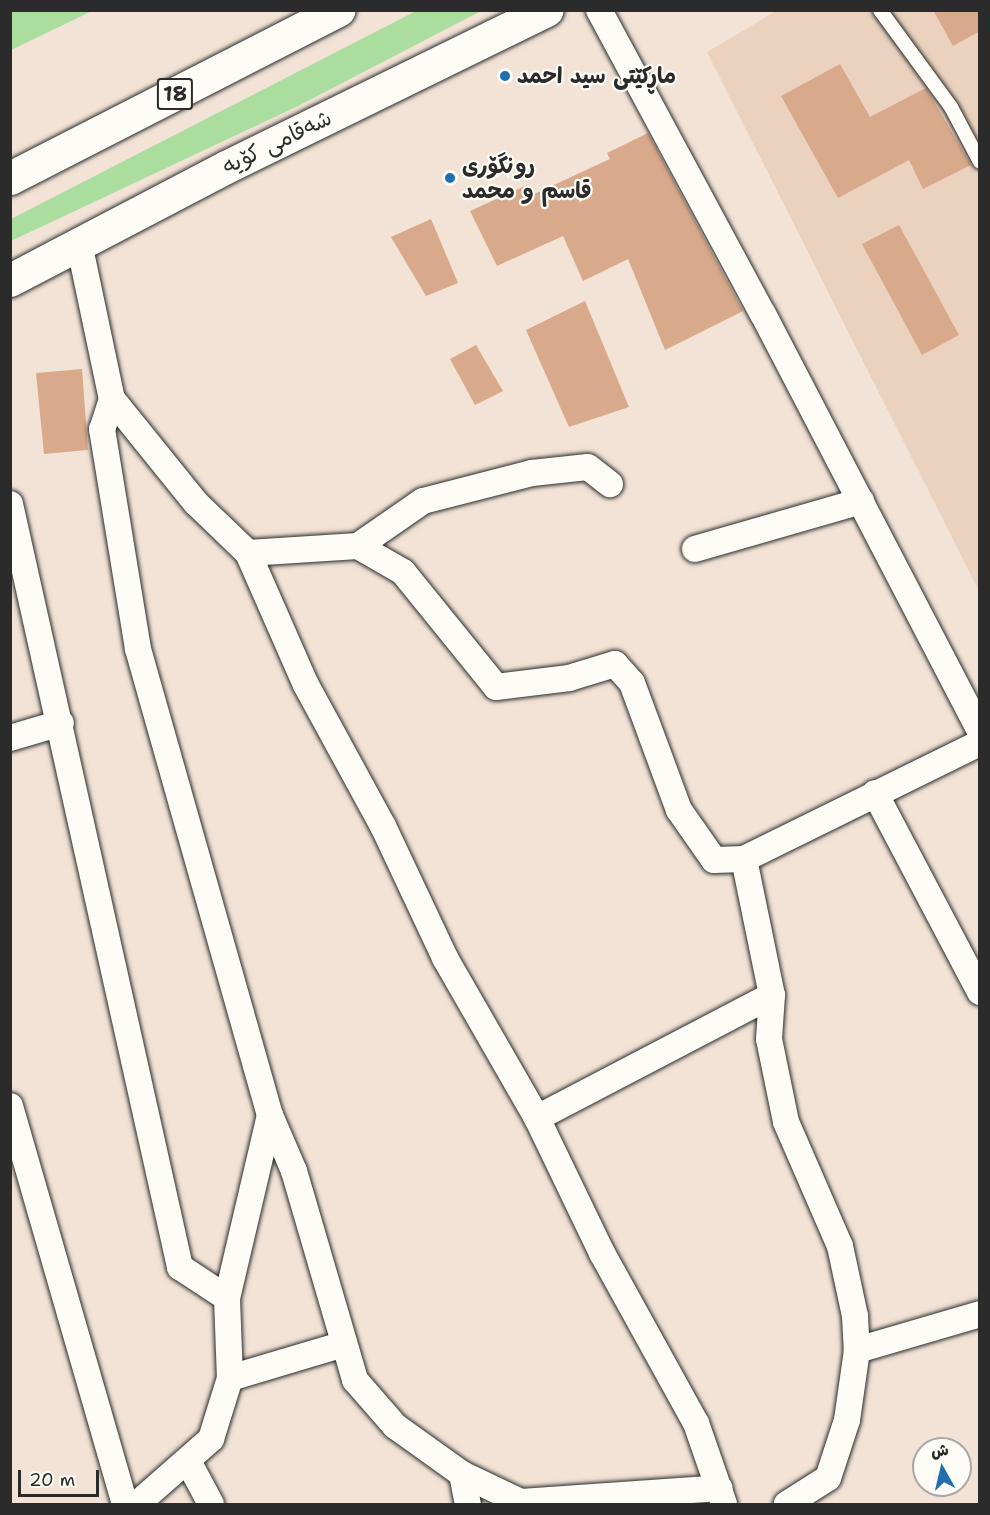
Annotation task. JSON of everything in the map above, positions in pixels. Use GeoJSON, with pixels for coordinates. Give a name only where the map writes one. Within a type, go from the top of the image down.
{"type":"FeatureCollection","features":[{"type":"Feature","properties":{"kind":"highway","name":"18"},"geometry":{"type":"LineString","coordinates":[[10,178],[339,10]]}},
{"type":"Feature","properties":{"kind":"highway","name":"شەقامی کۆیە"},"geometry":{"type":"LineString","coordinates":[[10,280],[79,243],[547,10]]}},
{"type":"Feature","properties":{"kind":"street"},"geometry":{"type":"LineString","coordinates":[[599,10],[861,501],[980,731]]}},
{"type":"Feature","properties":{"kind":"street"},"geometry":{"type":"LineString","coordinates":[[79,243],[112,399],[196,503],[248,552],[306,685],[383,826],[445,958],[537,1118],[602,1253],[696,1423],[722,1496],[520,1502],[462,1474],[395,1426],[355,1380],[341,1345],[294,1171],[270,1115],[138,649],[102,429],[112,399]]}},
{"type":"Feature","properties":{"kind":"street"},"geometry":{"type":"LineString","coordinates":[[248,552],[358,546],[423,501],[475,484],[588,467],[610,484]]}},
{"type":"Feature","properties":{"kind":"street"},"geometry":{"type":"LineString","coordinates":[[695,549],[861,501]]}},
{"type":"Feature","properties":{"kind":"street"},"geometry":{"type":"LineString","coordinates":[[10,504],[61,723],[180,1267],[227,1298]]}},
{"type":"Feature","properties":{"kind":"street"},"geometry":{"type":"LineString","coordinates":[[358,546],[403,572],[496,687],[568,678],[615,664],[632,683],[679,810],[714,860],[744,859],[980,743]]}},
{"type":"Feature","properties":{"kind":"street"},"geometry":{"type":"LineString","coordinates":[[10,738],[61,723]]}},
{"type":"Feature","properties":{"kind":"street"},"geometry":{"type":"LineString","coordinates":[[875,793],[980,992]]}},
{"type":"Feature","properties":{"kind":"street"},"geometry":{"type":"LineString","coordinates":[[744,859],[772,996],[769,1039],[786,1122],[840,1246],[855,1316],[856,1350],[847,1420],[828,1478],[787,1504]]}},
{"type":"Feature","properties":{"kind":"street"},"geometry":{"type":"LineString","coordinates":[[537,1118],[772,996]]}},
{"type":"Feature","properties":{"kind":"street"},"geometry":{"type":"LineString","coordinates":[[10,1106],[125,1504]]}},
{"type":"Feature","properties":{"kind":"street"},"geometry":{"type":"LineString","coordinates":[[137,1504],[211,1439],[230,1378],[227,1298],[270,1115]]}},
{"type":"Feature","properties":{"kind":"street"},"geometry":{"type":"LineString","coordinates":[[856,1350],[980,1314]]}},
{"type":"Feature","properties":{"kind":"street"},"geometry":{"type":"LineString","coordinates":[[230,1378],[341,1345]]}},
{"type":"Feature","properties":{"kind":"street"},"geometry":{"type":"LineString","coordinates":[[188,1461],[211,1504]]}},
{"type":"Feature","properties":{"kind":"street"},"geometry":{"type":"LineString","coordinates":[[462,1474],[468,1504]]}},
{"type":"Feature","properties":{"kind":"lane"},"geometry":{"type":"LineString","coordinates":[[880,10],[951,107],[980,162]]}},
{"type":"Feature","properties":{"kind":"shaded area"},"geometry":{"type":"Polygon","coordinates":[[[776,11],[979,11],[979,591],[707,52],[776,11]]]}},
{"type":"Feature","properties":{"kind":"green space"},"geometry":{"type":"Polygon","coordinates":[[[11,10],[92,10],[92,11],[11,50],[11,10]]]}},
{"type":"Feature","properties":{"kind":"green space"},"geometry":{"type":"Polygon","coordinates":[[[418,10],[481,11],[298,106],[11,241],[11,219],[418,10]]]}},
{"type":"Feature","properties":{"kind":"building"},"geometry":{"type":"Polygon","coordinates":[[[933,10],[980,10],[980,31],[953,46],[933,10]]]}},
{"type":"Feature","properties":{"kind":"building"},"geometry":{"type":"Polygon","coordinates":[[[840,64],[870,117],[926,88],[971,165],[923,189],[909,160],[838,198],[781,96],[840,64]]]}},
{"type":"Feature","properties":{"kind":"building"},"geometry":{"type":"Polygon","coordinates":[[[648,133],[743,311],[665,350],[628,259],[583,281],[563,236],[497,266],[470,211],[527,185],[532,195],[610,159],[607,153],[648,133]]]}},
{"type":"Feature","properties":{"kind":"building"},"geometry":{"type":"Polygon","coordinates":[[[431,219],[458,283],[426,296],[391,237],[431,219]]]}},
{"type":"Feature","properties":{"kind":"building"},"geometry":{"type":"Polygon","coordinates":[[[899,225],[959,335],[922,355],[862,244],[899,225]]]}},
{"type":"Feature","properties":{"kind":"building"},"geometry":{"type":"Polygon","coordinates":[[[585,301],[629,407],[569,427],[526,330],[585,301]]]}},
{"type":"Feature","properties":{"kind":"building"},"geometry":{"type":"Polygon","coordinates":[[[476,345],[503,391],[475,405],[450,359],[476,345]]]}},
{"type":"Feature","properties":{"kind":"building"},"geometry":{"type":"Polygon","coordinates":[[[82,369],[88,450],[44,454],[36,373],[82,369]]]}},
{"type":"Feature","properties":{"kind":"place","name":"ماڕکێتی سید احمد"},"geometry":{"type":"Point","coordinates":[505,76]}},
{"type":"Feature","properties":{"kind":"place","name":"رونگۆری قاسم و محمد"},"geometry":{"type":"Point","coordinates":[450,178]}}]}
